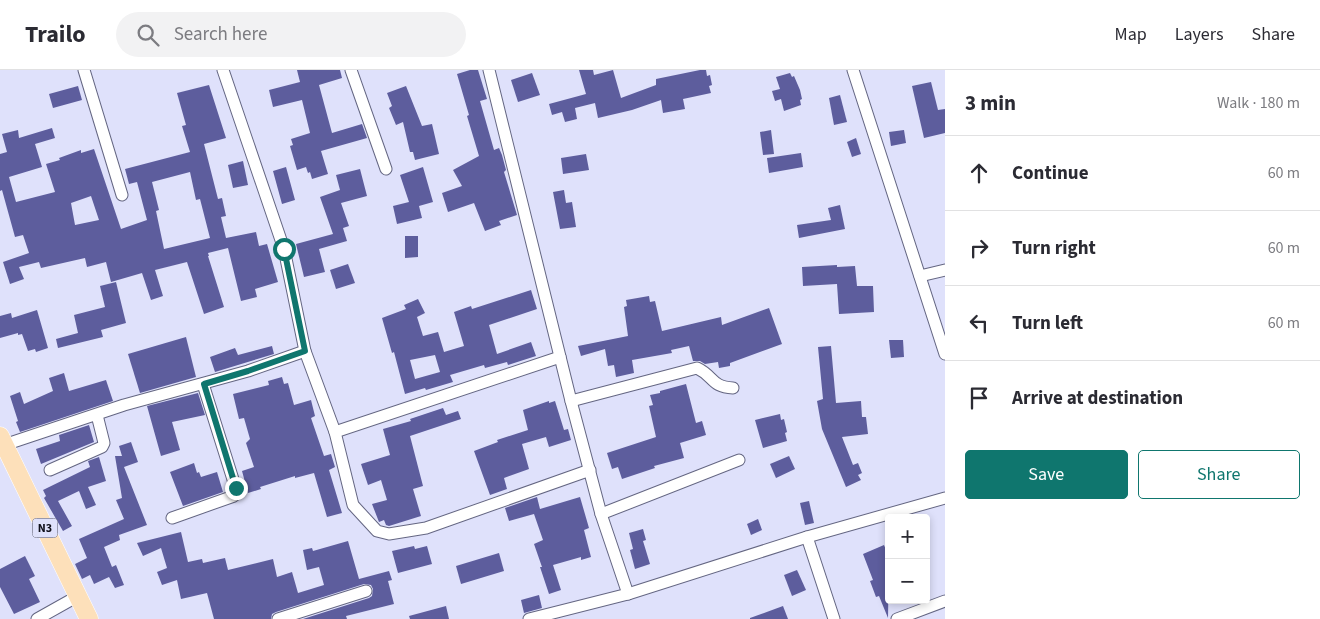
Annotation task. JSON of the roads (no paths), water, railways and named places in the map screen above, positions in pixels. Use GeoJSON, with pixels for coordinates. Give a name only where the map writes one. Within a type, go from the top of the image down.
{"type":"FeatureCollection","features":[{"type":"Feature","properties":{"kind":"main road","name":"N3"},"geometry":{"type":"LineString","coordinates":[[2,441],[89,619]]}},
{"type":"Feature","properties":{"kind":"street"},"geometry":{"type":"LineString","coordinates":[[84,70],[122,195]]}},
{"type":"Feature","properties":{"kind":"street"},"geometry":{"type":"LineString","coordinates":[[223,70],[284,249],[305,351],[335,432],[353,505],[377,531],[389,534],[426,528],[590,470]]}},
{"type":"Feature","properties":{"kind":"street"},"geometry":{"type":"LineString","coordinates":[[351,70],[386,168]]}},
{"type":"Feature","properties":{"kind":"street"},"geometry":{"type":"LineString","coordinates":[[489,70],[571,401],[601,514],[628,594]]}},
{"type":"Feature","properties":{"kind":"street"},"geometry":{"type":"LineString","coordinates":[[853,70],[945,354]]}},
{"type":"Feature","properties":{"kind":"street"},"geometry":{"type":"LineString","coordinates":[[920,276],[945,270]]}},
{"type":"Feature","properties":{"kind":"street"},"geometry":{"type":"LineString","coordinates":[[2,441],[248,371],[305,351]]}},
{"type":"Feature","properties":{"kind":"street"},"geometry":{"type":"LineString","coordinates":[[335,432],[560,357]]}},
{"type":"Feature","properties":{"kind":"street"},"geometry":{"type":"LineString","coordinates":[[571,401],[697,368],[705,372],[712,381],[722,387],[733,388]]}},
{"type":"Feature","properties":{"kind":"street"},"geometry":{"type":"LineString","coordinates":[[172,518],[234,496],[236,493],[204,384]]}},
{"type":"Feature","properties":{"kind":"street"},"geometry":{"type":"LineString","coordinates":[[50,470],[102,447],[104,443],[96,415]]}},
{"type":"Feature","properties":{"kind":"street"},"geometry":{"type":"LineString","coordinates":[[601,514],[739,460]]}},
{"type":"Feature","properties":{"kind":"street"},"geometry":{"type":"LineString","coordinates":[[530,619],[628,594],[807,537],[945,498]]}},
{"type":"Feature","properties":{"kind":"street"},"geometry":{"type":"LineString","coordinates":[[807,537],[834,619]]}},
{"type":"Feature","properties":{"kind":"street"},"geometry":{"type":"LineString","coordinates":[[278,619],[366,591]]}},
{"type":"Feature","properties":{"kind":"street"},"geometry":{"type":"LineString","coordinates":[[37,619],[78,596]]}},
{"type":"Feature","properties":{"kind":"street"},"geometry":{"type":"LineString","coordinates":[[897,619],[945,601]]}}]}
